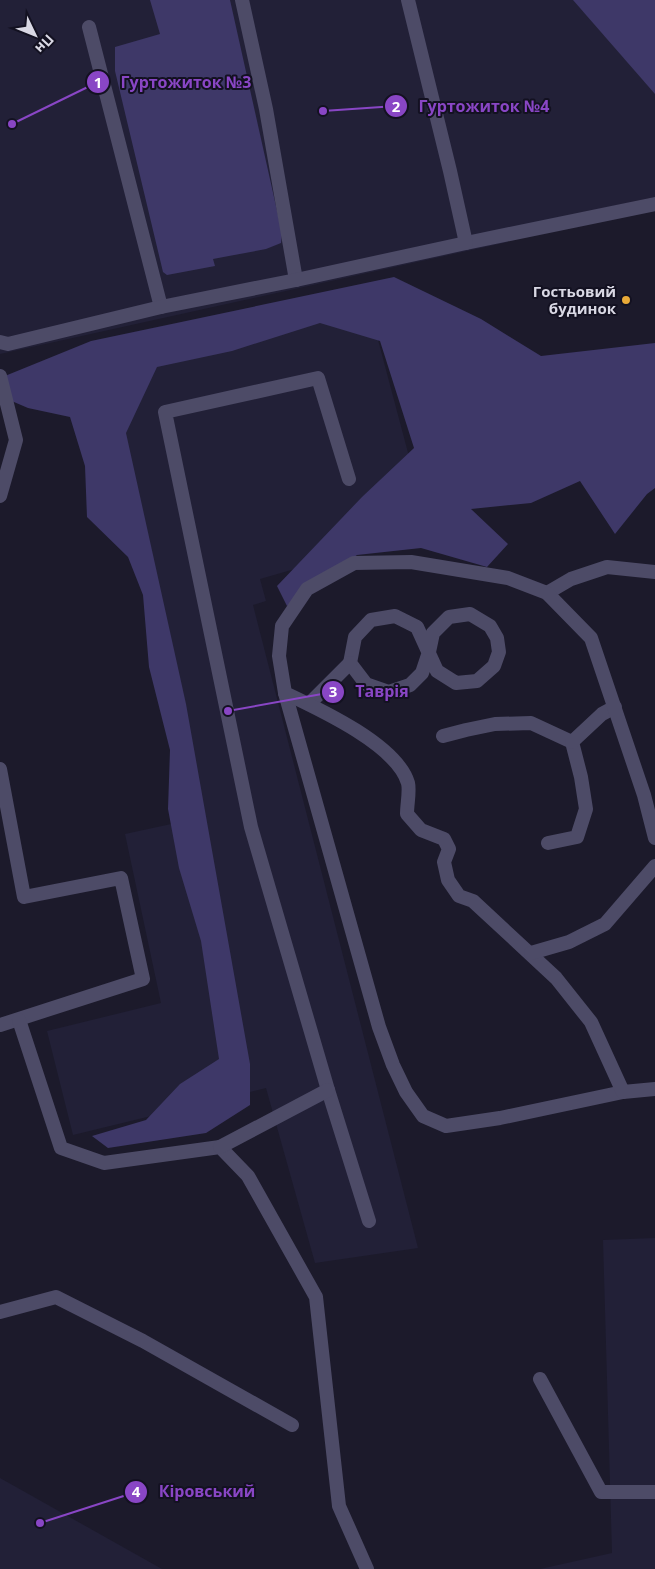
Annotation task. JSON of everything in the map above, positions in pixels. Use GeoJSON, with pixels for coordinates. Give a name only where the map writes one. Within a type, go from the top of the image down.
{"type":"FeatureCollection","features":[{"type":"Feature","properties":{"kind":"lane"},"geometry":{"type":"LineString","coordinates":[[242,0],[266,109],[296,280]]}},
{"type":"Feature","properties":{"kind":"lane"},"geometry":{"type":"LineString","coordinates":[[408,0],[466,243]]}},
{"type":"Feature","properties":{"kind":"lane"},"geometry":{"type":"LineString","coordinates":[[89,27],[161,307]]}},
{"type":"Feature","properties":{"kind":"lane"},"geometry":{"type":"LineString","coordinates":[[0,342],[8,344],[161,307],[655,204]]}},
{"type":"Feature","properties":{"kind":"lane"},"geometry":{"type":"LineString","coordinates":[[0,376],[16,440],[0,496]]}},
{"type":"Feature","properties":{"kind":"lane"},"geometry":{"type":"LineString","coordinates":[[349,479],[318,378],[165,412],[251,827],[328,1090],[369,1221]]}},
{"type":"Feature","properties":{"kind":"lane"},"geometry":{"type":"LineString","coordinates":[[655,838],[644,795],[591,638],[547,593],[508,578],[411,562],[354,563],[307,589],[282,626],[279,656],[285,693],[379,1027],[393,1065],[406,1092],[424,1116],[446,1126],[500,1118],[624,1092],[655,1088]]}},
{"type":"Feature","properties":{"kind":"lane"},"geometry":{"type":"LineString","coordinates":[[547,593],[571,579],[607,567],[655,572]]}},
{"type":"Feature","properties":{"kind":"lane"},"geometry":{"type":"LineString","coordinates":[[309,704],[350,663],[355,637],[371,620],[395,616],[417,627],[430,652],[437,671],[456,683],[477,681],[494,666],[499,652],[497,638],[490,626],[470,614],[449,617],[433,633],[430,652],[422,673],[410,685],[389,692],[366,684],[350,663]]}},
{"type":"Feature","properties":{"kind":"lane"},"geometry":{"type":"LineString","coordinates":[[285,693],[309,704],[369,738],[398,763],[408,784],[407,814],[421,830],[444,839],[449,849],[444,862],[448,880],[459,896],[473,901],[556,978],[591,1022],[624,1092]]}},
{"type":"Feature","properties":{"kind":"lane"},"geometry":{"type":"LineString","coordinates":[[572,742],[602,714],[615,707]]}},
{"type":"Feature","properties":{"kind":"lane"},"geometry":{"type":"LineString","coordinates":[[443,736],[495,724],[531,723],[572,742]]}},
{"type":"Feature","properties":{"kind":"lane"},"geometry":{"type":"LineString","coordinates":[[548,843],[577,837],[586,808],[581,777],[572,742]]}},
{"type":"Feature","properties":{"kind":"lane"},"geometry":{"type":"LineString","coordinates":[[0,769],[24,897],[121,878],[143,979],[0,1025]]}},
{"type":"Feature","properties":{"kind":"lane"},"geometry":{"type":"LineString","coordinates":[[531,954],[569,942],[605,924],[655,866]]}},
{"type":"Feature","properties":{"kind":"lane"},"geometry":{"type":"LineString","coordinates":[[19,1020],[61,1148],[104,1163],[220,1147],[328,1090]]}},
{"type":"Feature","properties":{"kind":"lane"},"geometry":{"type":"LineString","coordinates":[[220,1147],[248,1176],[316,1297],[340,1506],[367,1569]]}},
{"type":"Feature","properties":{"kind":"lane"},"geometry":{"type":"LineString","coordinates":[[0,1312],[56,1297],[143,1341],[292,1425]]}},
{"type":"Feature","properties":{"kind":"lane"},"geometry":{"type":"LineString","coordinates":[[540,1379],[601,1492],[655,1492]]}},
{"type":"Feature","properties":{"kind":"shaded area"},"geometry":{"type":"Polygon","coordinates":[[[0,0],[655,0],[655,197],[506,229],[508,242],[0,354],[0,0]]]}},
{"type":"Feature","properties":{"kind":"shaded area"},"geometry":{"type":"Polygon","coordinates":[[[150,0],[230,0],[282,233],[281,243],[266,249],[213,259],[215,266],[167,275],[163,272],[115,71],[115,47],[160,34],[150,0]]]}},
{"type":"Feature","properties":{"kind":"shaded area"},"geometry":{"type":"Polygon","coordinates":[[[573,0],[655,0],[655,94],[573,0]]]}},
{"type":"Feature","properties":{"kind":"shaded area"},"geometry":{"type":"Polygon","coordinates":[[[394,277],[481,319],[541,356],[655,343],[655,488],[647,494],[615,534],[580,481],[531,503],[471,509],[508,544],[487,567],[421,548],[357,555],[287,606],[277,586],[362,497],[414,448],[380,341],[320,323],[232,351],[157,367],[126,433],[186,704],[250,1064],[250,1105],[206,1133],[108,1148],[92,1136],[146,1120],[180,1084],[219,1059],[201,941],[179,868],[168,809],[170,750],[149,667],[143,595],[128,557],[87,517],[85,466],[70,417],[28,408],[0,396],[0,378],[91,341],[394,277]]]}},
{"type":"Feature","properties":{"kind":"shaded area"},"geometry":{"type":"Polygon","coordinates":[[[369,306],[411,464],[319,562],[260,579],[266,601],[253,605],[418,1248],[315,1263],[266,1088],[73,1135],[47,1031],[161,1003],[125,834],[199,818],[110,411],[138,365],[369,306]]]}},
{"type":"Feature","properties":{"kind":"shaded area"},"geometry":{"type":"Polygon","coordinates":[[[655,1238],[655,1569],[540,1569],[612,1553],[603,1240],[655,1238]]]}},
{"type":"Feature","properties":{"kind":"shaded area"},"geometry":{"type":"Polygon","coordinates":[[[0,1478],[162,1569],[0,1569],[0,1478]]]}},
{"type":"Feature","properties":{"kind":"place","name":"Гуртожиток №4"},"geometry":{"type":"Point","coordinates":[323,111]}},
{"type":"Feature","properties":{"kind":"place","name":"Гуртожиток №3"},"geometry":{"type":"Point","coordinates":[12,124]}},
{"type":"Feature","properties":{"kind":"place","name":"Гостьовий будинок"},"geometry":{"type":"Point","coordinates":[626,300]}},
{"type":"Feature","properties":{"kind":"place","name":"Таврія"},"geometry":{"type":"Point","coordinates":[228,711]}},
{"type":"Feature","properties":{"kind":"place","name":"Кіровський"},"geometry":{"type":"Point","coordinates":[40,1523]}}]}
